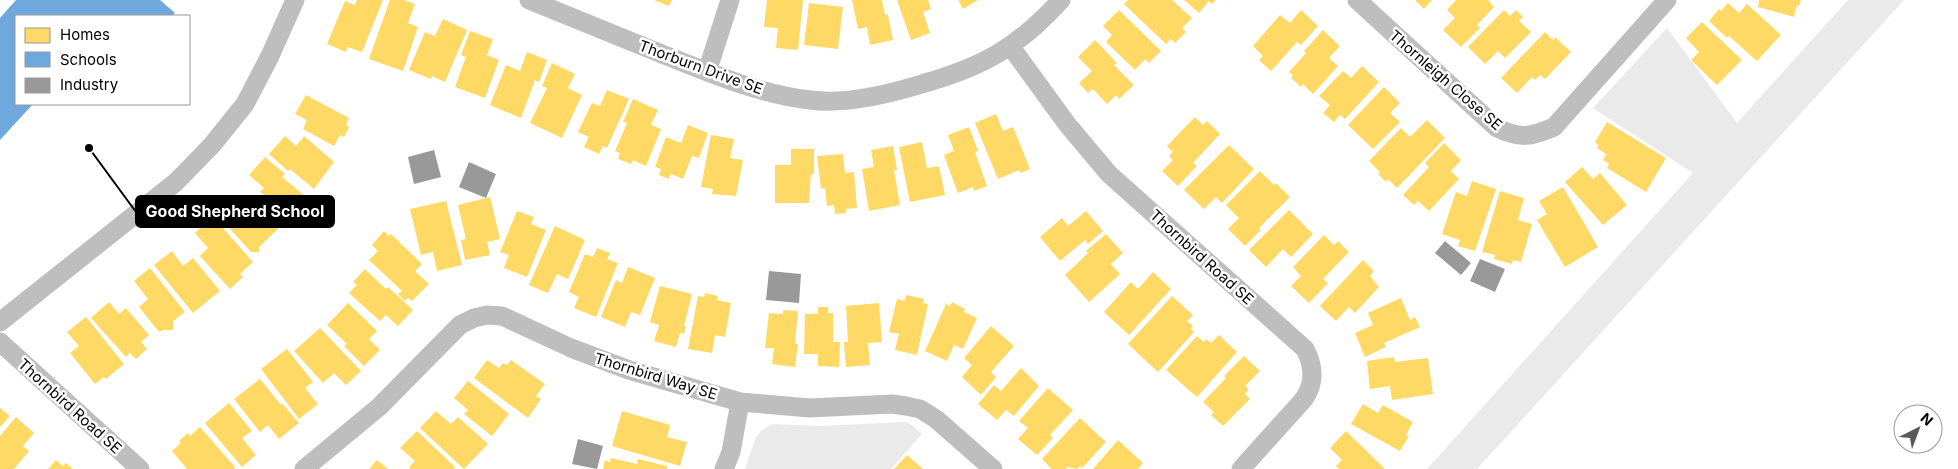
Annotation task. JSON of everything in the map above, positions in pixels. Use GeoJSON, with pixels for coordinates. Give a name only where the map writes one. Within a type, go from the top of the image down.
{"type":"FeatureCollection","features":[{"type":"Feature","properties":{"kind":"street"},"geometry":{"type":"LineString","coordinates":[[0,322],[176,182],[212,145],[245,104],[270,56],[295,0]]}},
{"type":"Feature","properties":{"kind":"street","name":"Thorburn Drive SE"},"geometry":{"type":"LineString","coordinates":[[529,0],[707,72],[761,91],[811,101],[851,100],[888,94],[971,68],[1011,46],[1041,21],[1061,0]]}},
{"type":"Feature","properties":{"kind":"street"},"geometry":{"type":"LineString","coordinates":[[707,72],[730,0]]}},
{"type":"Feature","properties":{"kind":"street","name":"Thornleigh Close SE"},"geometry":{"type":"LineString","coordinates":[[1357,0],[1497,128],[1510,134],[1525,136],[1538,134],[1554,127],[1667,0]]}},
{"type":"Feature","properties":{"kind":"street","name":"Thornbird Road SE"},"geometry":{"type":"LineString","coordinates":[[1011,46],[1068,124],[1109,174],[1305,349],[1312,362],[1311,389],[1241,469]]}},
{"type":"Feature","properties":{"kind":"street","name":"Thornbird Way SE"},"geometry":{"type":"LineString","coordinates":[[304,469],[380,407],[460,325],[474,318],[487,315],[502,316],[571,348],[629,370],[740,402],[810,408],[892,404],[920,410],[936,419],[993,469]]}},
{"type":"Feature","properties":{"kind":"street","name":"Thornbird Road SE"},"geometry":{"type":"LineString","coordinates":[[0,342],[140,469]]}},
{"type":"Feature","properties":{"kind":"street"},"geometry":{"type":"LineString","coordinates":[[724,469],[731,452],[740,402]]}},
{"type":"Feature","properties":{"kind":"shaded area"},"geometry":{"type":"Polygon","coordinates":[[[1848,0],[1904,0],[1477,469],[1427,469],[1693,173],[1593,108],[1667,28],[1737,123],[1848,0]]]}},
{"type":"Feature","properties":{"kind":"shaded area"},"geometry":{"type":"Polygon","coordinates":[[[905,422],[912,425],[922,434],[891,469],[745,469],[756,437],[761,431],[772,424],[820,426],[905,422]]]}},
{"type":"Feature","properties":{"kind":"building: Homes"},"geometry":{"type":"Polygon","coordinates":[[[357,0],[383,0],[362,52],[348,47],[346,52],[327,44],[345,1],[355,5],[357,0]]]}},
{"type":"Feature","properties":{"kind":"building: Homes"},"geometry":{"type":"Polygon","coordinates":[[[390,0],[404,0],[415,4],[408,23],[418,27],[403,71],[369,59],[390,0]]]}},
{"type":"Feature","properties":{"kind":"building: Homes"},"geometry":{"type":"Polygon","coordinates":[[[654,0],[672,0],[669,6],[654,0]]]}},
{"type":"Feature","properties":{"kind":"building: Homes"},"geometry":{"type":"Polygon","coordinates":[[[767,0],[803,0],[798,50],[776,48],[778,28],[764,27],[767,0]]]}},
{"type":"Feature","properties":{"kind":"building: Homes"},"geometry":{"type":"Polygon","coordinates":[[[852,0],[882,0],[885,15],[888,15],[893,40],[870,45],[867,27],[858,29],[852,0]]]}},
{"type":"Feature","properties":{"kind":"building: Homes"},"geometry":{"type":"Polygon","coordinates":[[[897,0],[928,0],[931,9],[923,12],[930,33],[911,40],[897,0]]]}},
{"type":"Feature","properties":{"kind":"building: Homes"},"geometry":{"type":"Polygon","coordinates":[[[958,0],[978,0],[963,9],[958,0]]]}},
{"type":"Feature","properties":{"kind":"building: Homes"},"geometry":{"type":"Polygon","coordinates":[[[1128,0],[1172,0],[1192,18],[1182,28],[1186,32],[1175,43],[1171,39],[1166,44],[1124,4],[1128,0]]]}},
{"type":"Feature","properties":{"kind":"building: Homes"},"geometry":{"type":"Polygon","coordinates":[[[1184,0],[1216,0],[1212,4],[1209,1],[1199,13],[1184,0]]]}},
{"type":"Feature","properties":{"kind":"building: Homes"},"geometry":{"type":"Polygon","coordinates":[[[1415,0],[1432,0],[1424,9],[1415,0]]]}},
{"type":"Feature","properties":{"kind":"building: Homes"},"geometry":{"type":"Polygon","coordinates":[[[1456,0],[1488,0],[1494,7],[1477,25],[1480,28],[1461,47],[1443,30],[1455,18],[1447,10],[1456,0]]]}},
{"type":"Feature","properties":{"kind":"building: Homes"},"geometry":{"type":"Polygon","coordinates":[[[1759,0],[1801,0],[1799,6],[1797,5],[1794,17],[1758,7],[1759,0]]]}},
{"type":"Feature","properties":{"kind":"building: Homes"},"geometry":{"type":"Polygon","coordinates":[[[809,3],[843,7],[838,49],[804,45],[809,3]]]}},
{"type":"Feature","properties":{"kind":"building: Homes"},"geometry":{"type":"Polygon","coordinates":[[[1728,3],[1739,13],[1747,4],[1781,35],[1757,61],[1729,36],[1727,38],[1709,21],[1719,9],[1721,11],[1728,3]]]}},
{"type":"Feature","properties":{"kind":"building: Homes"},"geometry":{"type":"Polygon","coordinates":[[[1119,10],[1161,51],[1149,63],[1145,59],[1135,70],[1106,42],[1112,35],[1103,26],[1119,10]]]}},
{"type":"Feature","properties":{"kind":"building: Homes"},"geometry":{"type":"Polygon","coordinates":[[[1301,10],[1318,26],[1301,45],[1297,42],[1271,71],[1259,60],[1263,56],[1253,46],[1280,15],[1290,23],[1301,10]]]}},
{"type":"Feature","properties":{"kind":"building: Homes"},"geometry":{"type":"Polygon","coordinates":[[[1504,10],[1510,16],[1516,10],[1523,17],[1519,21],[1531,32],[1505,58],[1498,51],[1485,64],[1468,47],[1504,10]]]}},
{"type":"Feature","properties":{"kind":"building: Homes"},"geometry":{"type":"Polygon","coordinates":[[[443,19],[467,30],[445,82],[432,76],[431,79],[409,70],[425,32],[435,36],[443,19]]]}},
{"type":"Feature","properties":{"kind":"building: Homes"},"geometry":{"type":"Polygon","coordinates":[[[1702,22],[1742,60],[1717,85],[1691,60],[1699,52],[1686,38],[1702,22]]]}},
{"type":"Feature","properties":{"kind":"building: Homes"},"geometry":{"type":"Polygon","coordinates":[[[1323,30],[1340,46],[1329,58],[1338,66],[1313,94],[1303,84],[1301,87],[1291,78],[1293,75],[1289,72],[1306,53],[1304,51],[1323,30]]]}},
{"type":"Feature","properties":{"kind":"building: Homes"},"geometry":{"type":"Polygon","coordinates":[[[470,31],[493,39],[487,55],[499,60],[485,98],[455,87],[466,57],[461,55],[470,31]]]}},
{"type":"Feature","properties":{"kind":"building: Homes"},"geometry":{"type":"Polygon","coordinates":[[[1545,32],[1553,40],[1555,37],[1571,52],[1545,79],[1540,75],[1535,80],[1532,77],[1517,93],[1501,78],[1545,32]]]}},
{"type":"Feature","properties":{"kind":"building: Homes"},"geometry":{"type":"Polygon","coordinates":[[[1095,40],[1117,63],[1114,65],[1134,85],[1119,99],[1116,95],[1107,104],[1093,89],[1088,93],[1079,83],[1092,71],[1078,57],[1095,40]]]}},
{"type":"Feature","properties":{"kind":"building: Homes"},"geometry":{"type":"Polygon","coordinates":[[[527,52],[547,60],[539,82],[535,80],[521,118],[490,105],[506,65],[520,71],[527,52]]]}},
{"type":"Feature","properties":{"kind":"building: Homes"},"geometry":{"type":"Polygon","coordinates":[[[552,63],[575,74],[568,88],[582,95],[562,138],[530,123],[547,88],[542,86],[552,63]]]}},
{"type":"Feature","properties":{"kind":"building: Homes"},"geometry":{"type":"Polygon","coordinates":[[[1362,66],[1379,82],[1345,119],[1340,115],[1334,122],[1323,113],[1330,105],[1319,96],[1343,71],[1351,78],[1362,66]]]}},
{"type":"Feature","properties":{"kind":"building: Homes"},"geometry":{"type":"Polygon","coordinates":[[[1384,87],[1400,103],[1390,113],[1400,122],[1373,149],[1348,125],[1384,87]]]}},
{"type":"Feature","properties":{"kind":"building: Homes"},"geometry":{"type":"Polygon","coordinates":[[[607,90],[629,99],[607,148],[603,146],[599,154],[584,147],[589,137],[578,132],[592,103],[600,106],[607,90]]]}},
{"type":"Feature","properties":{"kind":"building: Homes"},"geometry":{"type":"Polygon","coordinates":[[[306,95],[349,118],[346,125],[349,127],[344,137],[340,135],[334,146],[303,129],[307,120],[295,114],[306,95]]]}},
{"type":"Feature","properties":{"kind":"building: Homes"},"geometry":{"type":"Polygon","coordinates":[[[633,99],[658,110],[651,125],[661,129],[646,166],[633,160],[631,164],[618,159],[620,153],[615,151],[627,123],[623,122],[633,99]]]}},
{"type":"Feature","properties":{"kind":"building: Homes"},"geometry":{"type":"Polygon","coordinates":[[[996,114],[1003,131],[1013,127],[1030,169],[1021,173],[1019,170],[998,179],[975,123],[996,114]]]}},
{"type":"Feature","properties":{"kind":"building: Homes"},"geometry":{"type":"Polygon","coordinates":[[[1195,117],[1203,125],[1207,121],[1220,134],[1193,163],[1197,166],[1178,186],[1162,171],[1173,160],[1169,156],[1173,152],[1167,146],[1195,117]]]}},
{"type":"Feature","properties":{"kind":"building: Homes"},"geometry":{"type":"Polygon","coordinates":[[[1427,120],[1445,138],[1397,188],[1388,179],[1386,182],[1378,174],[1380,172],[1369,161],[1401,128],[1410,137],[1427,120]]]}},
{"type":"Feature","properties":{"kind":"building: Homes"},"geometry":{"type":"Polygon","coordinates":[[[1607,122],[1666,158],[1646,192],[1607,168],[1609,164],[1603,160],[1606,154],[1597,148],[1598,145],[1595,142],[1607,122]]]}},
{"type":"Feature","properties":{"kind":"building: Homes"},"geometry":{"type":"Polygon","coordinates":[[[688,125],[708,133],[699,158],[692,156],[683,179],[671,174],[669,179],[659,175],[661,169],[655,167],[666,137],[681,143],[688,125]]]}},
{"type":"Feature","properties":{"kind":"building: Homes"},"geometry":{"type":"Polygon","coordinates":[[[969,127],[978,151],[975,152],[987,186],[974,191],[973,187],[958,193],[944,155],[954,151],[948,135],[969,127]]]}},
{"type":"Feature","properties":{"kind":"building: Homes"},"geometry":{"type":"Polygon","coordinates":[[[711,135],[734,139],[730,158],[743,160],[736,196],[712,194],[713,189],[701,187],[711,135]]]}},
{"type":"Feature","properties":{"kind":"building: Homes"},"geometry":{"type":"Polygon","coordinates":[[[285,136],[296,146],[304,136],[334,162],[314,189],[290,169],[288,171],[269,154],[285,136]]]}},
{"type":"Feature","properties":{"kind":"building: Homes"},"geometry":{"type":"Polygon","coordinates":[[[922,142],[927,168],[939,166],[945,195],[910,202],[899,147],[922,142]]]}},
{"type":"Feature","properties":{"kind":"building: Homes"},"geometry":{"type":"Polygon","coordinates":[[[1444,143],[1461,160],[1451,171],[1459,179],[1429,211],[1418,201],[1414,205],[1403,195],[1429,167],[1425,163],[1444,143]]]}},
{"type":"Feature","properties":{"kind":"building: Homes"},"geometry":{"type":"Polygon","coordinates":[[[1229,145],[1254,169],[1222,203],[1216,197],[1204,209],[1184,190],[1229,145]]]}},
{"type":"Feature","properties":{"kind":"building: Homes"},"geometry":{"type":"Polygon","coordinates":[[[893,146],[897,170],[894,170],[900,205],[869,211],[862,169],[874,167],[871,150],[893,146]]]}},
{"type":"Feature","properties":{"kind":"building: Homes"},"geometry":{"type":"Polygon","coordinates":[[[791,149],[814,149],[814,174],[811,174],[809,203],[775,203],[775,165],[791,165],[791,149]]]}},
{"type":"Feature","properties":{"kind":"building: Homes"},"geometry":{"type":"Polygon","coordinates":[[[843,154],[845,173],[854,172],[857,208],[846,209],[846,213],[835,214],[834,205],[827,206],[825,188],[821,189],[817,156],[843,154]]]}},
{"type":"Feature","properties":{"kind":"building: Homes"},"geometry":{"type":"Polygon","coordinates":[[[265,157],[285,174],[282,177],[305,196],[294,209],[291,205],[282,215],[262,198],[264,195],[260,192],[264,188],[249,175],[265,157]]]}},
{"type":"Feature","properties":{"kind":"building: Homes"},"geometry":{"type":"Polygon","coordinates":[[[1582,167],[1593,179],[1600,173],[1627,205],[1603,225],[1565,182],[1582,167]]]}},
{"type":"Feature","properties":{"kind":"building: Homes"},"geometry":{"type":"Polygon","coordinates":[[[1260,171],[1290,197],[1259,228],[1261,230],[1245,246],[1228,229],[1239,218],[1226,205],[1260,171]]]}},
{"type":"Feature","properties":{"kind":"building: Homes"},"geometry":{"type":"Polygon","coordinates":[[[1472,181],[1496,189],[1475,251],[1458,246],[1460,240],[1442,234],[1456,192],[1467,196],[1472,181]]]}},
{"type":"Feature","properties":{"kind":"building: Homes"},"geometry":{"type":"Polygon","coordinates":[[[1563,187],[1598,247],[1565,267],[1537,220],[1547,214],[1539,201],[1563,187]]]}},
{"type":"Feature","properties":{"kind":"building: Homes"},"geometry":{"type":"Polygon","coordinates":[[[1500,191],[1524,198],[1518,220],[1532,224],[1521,262],[1513,260],[1512,264],[1494,259],[1495,255],[1482,252],[1500,191]]]}},
{"type":"Feature","properties":{"kind":"building: Homes"},"geometry":{"type":"Polygon","coordinates":[[[231,195],[247,212],[255,204],[278,229],[259,247],[259,252],[251,252],[214,211],[231,195]]]}},
{"type":"Feature","properties":{"kind":"building: Homes"},"geometry":{"type":"Polygon","coordinates":[[[490,197],[500,239],[487,242],[490,255],[465,260],[461,240],[466,239],[458,205],[490,197]]]}},
{"type":"Feature","properties":{"kind":"building: Homes"},"geometry":{"type":"Polygon","coordinates":[[[446,201],[462,265],[437,271],[433,252],[421,255],[410,209],[446,201]]]}},
{"type":"Feature","properties":{"kind":"building: Homes"},"geometry":{"type":"Polygon","coordinates":[[[1289,210],[1313,234],[1291,257],[1283,249],[1266,267],[1249,250],[1289,210]]]}},
{"type":"Feature","properties":{"kind":"building: Homes"},"geometry":{"type":"Polygon","coordinates":[[[517,211],[534,217],[531,224],[546,230],[527,277],[504,268],[509,255],[500,252],[517,211]]]}},
{"type":"Feature","properties":{"kind":"building: Homes"},"geometry":{"type":"Polygon","coordinates":[[[1086,211],[1103,231],[1088,244],[1085,240],[1060,261],[1040,237],[1062,218],[1068,226],[1086,211]]]}},
{"type":"Feature","properties":{"kind":"building: Homes"},"geometry":{"type":"Polygon","coordinates":[[[213,217],[253,262],[240,274],[243,277],[230,289],[200,256],[208,248],[195,233],[213,217]]]}},
{"type":"Feature","properties":{"kind":"building: Homes"},"geometry":{"type":"Polygon","coordinates":[[[555,226],[585,240],[568,279],[557,274],[548,293],[529,285],[555,226]]]}},
{"type":"Feature","properties":{"kind":"building: Homes"},"geometry":{"type":"Polygon","coordinates":[[[384,231],[389,236],[391,234],[422,264],[415,271],[429,284],[412,301],[408,298],[405,301],[398,294],[402,291],[369,260],[378,251],[372,245],[384,231]]]}},
{"type":"Feature","properties":{"kind":"building: Homes"},"geometry":{"type":"Polygon","coordinates":[[[1106,234],[1123,253],[1111,264],[1120,274],[1089,302],[1065,275],[1088,253],[1086,251],[1106,234]]]}},
{"type":"Feature","properties":{"kind":"building: Homes"},"geometry":{"type":"Polygon","coordinates":[[[1324,235],[1334,245],[1338,241],[1349,252],[1323,279],[1328,283],[1309,303],[1291,286],[1301,276],[1293,267],[1324,235]]]}},
{"type":"Feature","properties":{"kind":"building: Homes"},"geometry":{"type":"Polygon","coordinates":[[[597,248],[610,253],[607,259],[618,263],[596,317],[574,308],[579,297],[569,292],[585,254],[593,257],[597,248]]]}},
{"type":"Feature","properties":{"kind":"building: Homes"},"geometry":{"type":"Polygon","coordinates":[[[172,251],[183,266],[193,258],[220,291],[193,313],[154,265],[172,251]]]}},
{"type":"Feature","properties":{"kind":"building: Homes"},"geometry":{"type":"Polygon","coordinates":[[[1363,260],[1374,271],[1370,276],[1379,287],[1355,313],[1349,307],[1336,321],[1320,306],[1363,260]]]}},
{"type":"Feature","properties":{"kind":"building: Homes"},"geometry":{"type":"Polygon","coordinates":[[[628,267],[655,278],[640,315],[631,312],[625,327],[601,317],[616,280],[622,283],[628,267]]]}},
{"type":"Feature","properties":{"kind":"building: Homes"},"geometry":{"type":"Polygon","coordinates":[[[150,268],[185,312],[173,321],[173,330],[159,332],[139,307],[148,299],[134,281],[150,268]]]}},
{"type":"Feature","properties":{"kind":"building: Homes"},"geometry":{"type":"Polygon","coordinates":[[[365,269],[386,289],[388,287],[413,310],[398,326],[386,315],[380,321],[349,293],[357,285],[353,282],[365,269]]]}},
{"type":"Feature","properties":{"kind":"building: Homes"},"geometry":{"type":"Polygon","coordinates":[[[1153,272],[1171,289],[1129,335],[1104,312],[1131,282],[1138,289],[1153,272]]]}},
{"type":"Feature","properties":{"kind":"building: Homes"},"geometry":{"type":"Polygon","coordinates":[[[660,286],[692,294],[684,326],[686,326],[684,334],[680,333],[676,347],[654,341],[659,325],[650,322],[660,286]]]}},
{"type":"Feature","properties":{"kind":"building: Homes"},"geometry":{"type":"Polygon","coordinates":[[[705,293],[718,296],[717,300],[731,303],[725,337],[715,335],[712,353],[688,349],[698,296],[704,297],[705,293]]]}},
{"type":"Feature","properties":{"kind":"building: Homes"},"geometry":{"type":"Polygon","coordinates":[[[906,295],[924,299],[923,303],[928,304],[917,355],[895,350],[899,334],[889,332],[897,299],[905,301],[906,295]]]}},
{"type":"Feature","properties":{"kind":"building: Homes"},"geometry":{"type":"Polygon","coordinates":[[[1172,296],[1193,315],[1187,321],[1193,326],[1191,329],[1194,332],[1158,372],[1128,344],[1172,296]]]}},
{"type":"Feature","properties":{"kind":"building: Homes"},"geometry":{"type":"Polygon","coordinates":[[[1401,298],[1410,320],[1415,317],[1420,327],[1384,343],[1386,347],[1365,357],[1355,333],[1373,325],[1368,313],[1401,298]]]}},
{"type":"Feature","properties":{"kind":"building: Homes"},"geometry":{"type":"Polygon","coordinates":[[[109,302],[119,314],[126,308],[149,335],[141,342],[147,349],[136,359],[130,353],[126,357],[91,318],[109,302]]]}},
{"type":"Feature","properties":{"kind":"building: Homes"},"geometry":{"type":"Polygon","coordinates":[[[952,302],[965,309],[964,312],[977,318],[963,349],[954,345],[947,361],[925,351],[946,304],[950,306],[952,302]]]}},
{"type":"Feature","properties":{"kind":"building: Homes"},"geometry":{"type":"Polygon","coordinates":[[[348,303],[377,331],[369,339],[380,350],[364,366],[344,346],[347,344],[327,325],[348,303]]]}},
{"type":"Feature","properties":{"kind":"building: Homes"},"geometry":{"type":"Polygon","coordinates":[[[879,303],[882,342],[868,343],[870,365],[846,367],[844,342],[848,342],[846,306],[879,303]]]}},
{"type":"Feature","properties":{"kind":"building: Homes"},"geometry":{"type":"Polygon","coordinates":[[[818,307],[828,307],[828,313],[833,313],[833,342],[840,342],[839,367],[818,366],[818,354],[804,354],[805,314],[818,314],[818,307]]]}},
{"type":"Feature","properties":{"kind":"building: Homes"},"geometry":{"type":"Polygon","coordinates":[[[783,310],[798,311],[795,343],[798,344],[795,367],[772,364],[774,348],[765,348],[769,313],[783,314],[783,310]]]}},
{"type":"Feature","properties":{"kind":"building: Homes"},"geometry":{"type":"Polygon","coordinates":[[[86,317],[124,364],[106,379],[104,377],[95,384],[70,353],[79,346],[67,332],[86,317]]]}},
{"type":"Feature","properties":{"kind":"building: Homes"},"geometry":{"type":"Polygon","coordinates":[[[991,326],[1014,346],[991,372],[996,377],[981,395],[962,377],[972,365],[964,358],[991,326]]]}},
{"type":"Feature","properties":{"kind":"building: Homes"},"geometry":{"type":"Polygon","coordinates":[[[320,328],[361,371],[346,385],[334,373],[323,383],[294,351],[320,328]]]}},
{"type":"Feature","properties":{"kind":"building: Homes"},"geometry":{"type":"Polygon","coordinates":[[[1219,335],[1237,352],[1197,397],[1166,370],[1197,336],[1204,342],[1206,339],[1211,343],[1219,335]]]}},
{"type":"Feature","properties":{"kind":"building: Homes"},"geometry":{"type":"Polygon","coordinates":[[[287,349],[313,382],[305,388],[318,404],[299,419],[261,369],[287,349]]]}},
{"type":"Feature","properties":{"kind":"building: Homes"},"geometry":{"type":"Polygon","coordinates":[[[1244,356],[1260,371],[1245,386],[1249,389],[1245,394],[1250,399],[1223,426],[1211,415],[1214,412],[1203,402],[1226,378],[1224,376],[1244,356]]]}},
{"type":"Feature","properties":{"kind":"building: Homes"},"geometry":{"type":"Polygon","coordinates":[[[1394,357],[1395,362],[1428,358],[1433,394],[1392,400],[1390,386],[1370,389],[1367,361],[1394,357]]]}},
{"type":"Feature","properties":{"kind":"building: Homes"},"geometry":{"type":"Polygon","coordinates":[[[487,360],[499,368],[503,363],[507,365],[511,360],[545,384],[536,396],[541,399],[528,418],[474,378],[487,360]]]}},
{"type":"Feature","properties":{"kind":"building: Homes"},"geometry":{"type":"Polygon","coordinates":[[[1021,368],[1039,386],[1014,416],[1006,410],[997,420],[978,404],[994,385],[1001,391],[1021,368]]]}},
{"type":"Feature","properties":{"kind":"building: Homes"},"geometry":{"type":"Polygon","coordinates":[[[260,379],[281,405],[282,403],[299,423],[279,439],[268,425],[260,432],[234,399],[260,379]]]}},
{"type":"Feature","properties":{"kind":"building: Homes"},"geometry":{"type":"Polygon","coordinates":[[[468,381],[509,414],[492,436],[464,414],[468,410],[454,398],[468,381]]]}},
{"type":"Feature","properties":{"kind":"building: Homes"},"geometry":{"type":"Polygon","coordinates":[[[1048,388],[1073,410],[1050,435],[1053,438],[1037,455],[1018,439],[1028,428],[1019,421],[1048,388]]]}},
{"type":"Feature","properties":{"kind":"building: Homes"},"geometry":{"type":"Polygon","coordinates":[[[229,403],[252,431],[242,438],[256,455],[242,467],[205,423],[229,403]]]}},
{"type":"Feature","properties":{"kind":"building: Homes"},"geometry":{"type":"Polygon","coordinates":[[[1363,404],[1378,413],[1383,405],[1413,422],[1406,435],[1409,436],[1400,451],[1351,424],[1363,404]]]}},
{"type":"Feature","properties":{"kind":"building: Homes"},"geometry":{"type":"Polygon","coordinates":[[[0,408],[10,416],[0,427],[0,408]]]}},
{"type":"Feature","properties":{"kind":"building: Homes"},"geometry":{"type":"Polygon","coordinates":[[[436,411],[451,424],[458,417],[488,444],[464,469],[420,428],[436,411]]]}},
{"type":"Feature","properties":{"kind":"building: Homes"},"geometry":{"type":"Polygon","coordinates":[[[622,411],[670,425],[667,437],[687,442],[680,466],[612,446],[622,411]]]}},
{"type":"Feature","properties":{"kind":"building: Homes"},"geometry":{"type":"Polygon","coordinates":[[[16,417],[34,433],[23,446],[29,451],[14,469],[0,469],[0,436],[16,417]]]}},
{"type":"Feature","properties":{"kind":"building: Homes"},"geometry":{"type":"Polygon","coordinates":[[[1080,418],[1106,442],[1082,468],[1080,466],[1077,469],[1067,467],[1066,469],[1052,469],[1042,459],[1080,418]]]}},
{"type":"Feature","properties":{"kind":"building: Homes"},"geometry":{"type":"Polygon","coordinates":[[[200,427],[235,467],[234,469],[187,469],[172,451],[188,433],[190,436],[200,427]]]}},
{"type":"Feature","properties":{"kind":"building: Homes"},"geometry":{"type":"Polygon","coordinates":[[[417,431],[455,467],[454,469],[411,469],[409,467],[415,461],[400,448],[417,431]]]}},
{"type":"Feature","properties":{"kind":"building: Homes"},"geometry":{"type":"Polygon","coordinates":[[[1346,431],[1385,469],[1339,469],[1336,466],[1342,460],[1330,448],[1346,431]]]}},
{"type":"Feature","properties":{"kind":"building: Homes"},"geometry":{"type":"Polygon","coordinates":[[[1118,440],[1143,463],[1138,469],[1093,469],[1118,440]]]}},
{"type":"Feature","properties":{"kind":"building: Homes"},"geometry":{"type":"Polygon","coordinates":[[[907,455],[923,469],[894,469],[907,455]]]}},
{"type":"Feature","properties":{"kind":"building: Homes"},"geometry":{"type":"Polygon","coordinates":[[[611,458],[637,464],[638,459],[667,466],[667,469],[603,469],[605,460],[610,462],[611,458]]]}},
{"type":"Feature","properties":{"kind":"building: Homes"},"geometry":{"type":"Polygon","coordinates":[[[56,460],[63,466],[66,463],[73,469],[48,469],[56,460]]]}},
{"type":"Feature","properties":{"kind":"building: Homes"},"geometry":{"type":"Polygon","coordinates":[[[377,460],[388,469],[369,469],[377,460]]]}},
{"type":"Feature","properties":{"kind":"building: Schools"},"geometry":{"type":"Polygon","coordinates":[[[16,0],[160,0],[175,13],[173,15],[15,15],[15,105],[32,105],[0,140],[0,18],[16,0]]]}},
{"type":"Feature","properties":{"kind":"building: Industry"},"geometry":{"type":"Polygon","coordinates":[[[434,150],[441,177],[414,184],[408,157],[434,150]]]}},
{"type":"Feature","properties":{"kind":"building: Industry"},"geometry":{"type":"Polygon","coordinates":[[[469,162],[496,174],[486,198],[459,187],[469,162]]]}},
{"type":"Feature","properties":{"kind":"building: Industry"},"geometry":{"type":"Polygon","coordinates":[[[1445,241],[1471,263],[1461,275],[1435,253],[1445,241]]]}},
{"type":"Feature","properties":{"kind":"building: Industry"},"geometry":{"type":"Polygon","coordinates":[[[1480,259],[1505,269],[1495,292],[1470,281],[1480,259]]]}},
{"type":"Feature","properties":{"kind":"building: Industry"},"geometry":{"type":"Polygon","coordinates":[[[769,271],[801,274],[799,303],[766,300],[769,271]]]}},
{"type":"Feature","properties":{"kind":"building: Industry"},"geometry":{"type":"Polygon","coordinates":[[[578,439],[603,446],[597,469],[572,464],[578,439]]]}},
{"type":"Feature","properties":{"kind":"place","name":"Good Shepherd School"},"geometry":{"type":"Point","coordinates":[89,148]}}]}
